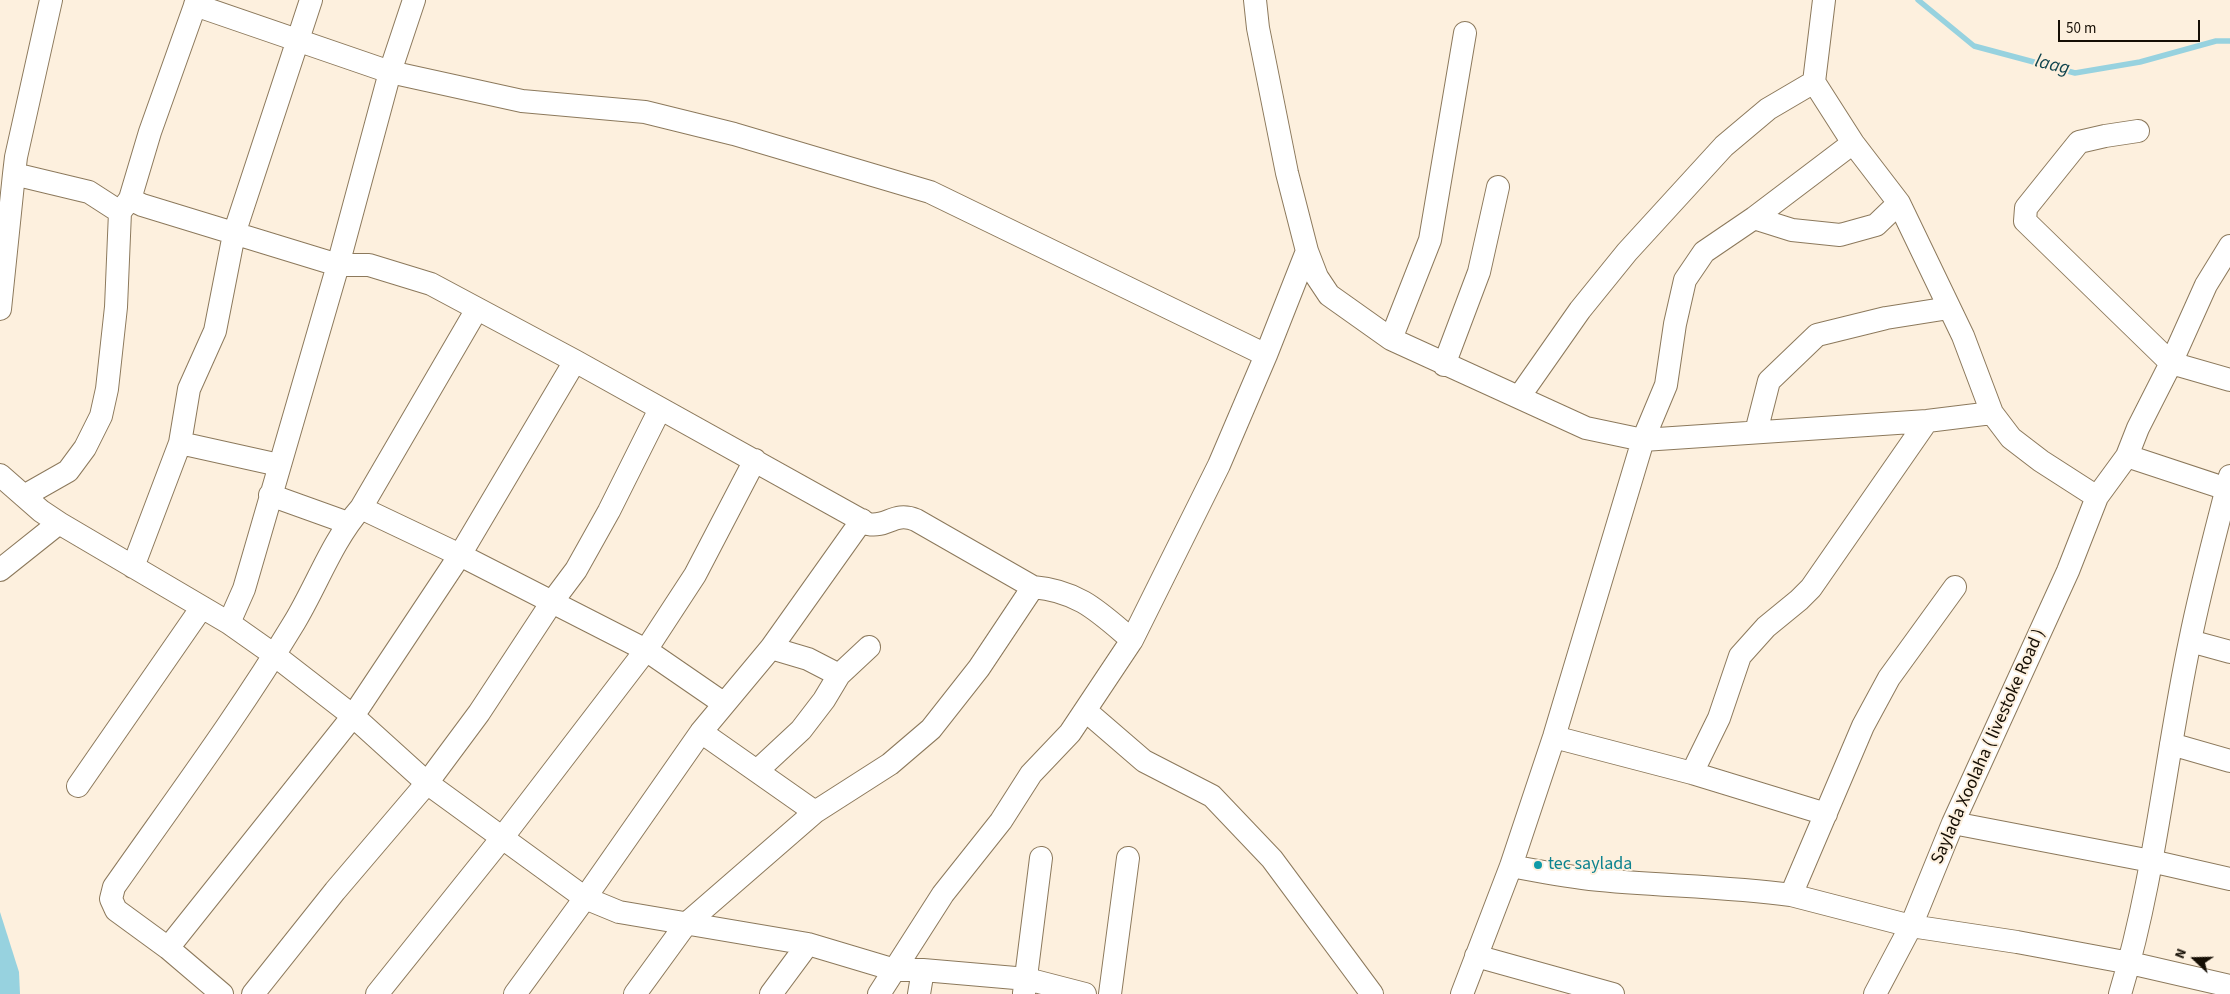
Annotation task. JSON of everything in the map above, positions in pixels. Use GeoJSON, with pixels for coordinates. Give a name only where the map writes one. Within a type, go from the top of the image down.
{"type":"FeatureCollection","features":[{"type":"Feature","properties":{"kind":"street"},"geometry":{"type":"LineString","coordinates":[[0,308],[16,157],[51,0]]}},
{"type":"Feature","properties":{"kind":"street"},"geometry":{"type":"LineString","coordinates":[[133,567],[180,444],[189,389],[215,331],[234,234],[311,0]]}},
{"type":"Feature","properties":{"kind":"street"},"geometry":{"type":"LineString","coordinates":[[229,623],[244,589],[278,465],[338,266],[390,72],[414,0]]}},
{"type":"Feature","properties":{"kind":"street"},"geometry":{"type":"LineString","coordinates":[[1256,0],[1258,28],[1287,173],[1307,251],[1317,277],[1329,295],[1390,339],[1586,428],[1643,440],[1927,421],[1992,413]]}},
{"type":"Feature","properties":{"kind":"street"},"geometry":{"type":"LineString","coordinates":[[1824,0],[1814,82],[1853,143],[1899,203],[1963,336],[1992,413],[2011,438],[2041,462],[2097,497]]}},
{"type":"Feature","properties":{"kind":"street"},"geometry":{"type":"LineString","coordinates":[[24,496],[68,471],[85,448],[101,416],[107,389],[125,206],[196,3],[297,41],[390,72],[522,101],[646,112],[734,134],[930,192],[1266,356]]}},
{"type":"Feature","properties":{"kind":"street"},"geometry":{"type":"LineString","coordinates":[[1390,339],[1430,240],[1465,33]]}},
{"type":"Feature","properties":{"kind":"street"},"geometry":{"type":"LineString","coordinates":[[1519,397],[1580,310],[1627,252],[1724,146],[1768,110],[1814,82]]}},
{"type":"Feature","properties":{"kind":"street"},"geometry":{"type":"LineString","coordinates":[[2138,131],[2079,142],[2026,208],[2024,220],[2171,363],[2230,380]]}},
{"type":"Feature","properties":{"kind":"street"},"geometry":{"type":"LineString","coordinates":[[1462,994],[1511,866],[1554,737],[1643,440],[1666,385],[1675,324],[1685,280],[1704,252],[1754,218],[1853,143]]}},
{"type":"Feature","properties":{"kind":"street"},"geometry":{"type":"LineString","coordinates":[[14,174],[89,192],[125,206],[142,205],[338,266],[369,266],[399,273],[431,284],[575,361],[862,520],[874,525],[901,516],[916,520],[1034,587],[1054,589],[1070,594],[1092,606],[1132,640]]}},
{"type":"Feature","properties":{"kind":"street"},"geometry":{"type":"LineString","coordinates":[[1444,365],[1478,272],[1498,187]]}},
{"type":"Feature","properties":{"kind":"street"},"geometry":{"type":"LineString","coordinates":[[1754,218],[1792,230],[1840,235],[1876,225],[1899,203]]}},
{"type":"Feature","properties":{"kind":"street","name":"Saylada Xoolaha ( livestoke Road )"},"geometry":{"type":"LineString","coordinates":[[1875,994],[1911,926],[1953,823],[2068,571],[2097,497],[2127,456],[2138,428],[2171,363],[2206,285],[2230,246]]}},
{"type":"Feature","properties":{"kind":"street"},"geometry":{"type":"LineString","coordinates":[[879,994],[943,894],[1001,821],[1031,774],[1070,733],[1132,640],[1219,465],[1266,356],[1307,251]]}},
{"type":"Feature","properties":{"kind":"street"},"geometry":{"type":"LineString","coordinates":[[1756,432],[1769,381],[1817,335],[1886,318],[1949,308]]}},
{"type":"Feature","properties":{"kind":"street"},"geometry":{"type":"LineString","coordinates":[[222,994],[168,948],[116,910],[111,899],[114,887],[260,677],[294,622],[354,515],[478,309]]}},
{"type":"Feature","properties":{"kind":"street"},"geometry":{"type":"LineString","coordinates":[[168,948],[353,716],[460,555],[575,361]]}},
{"type":"Feature","properties":{"kind":"street"},"geometry":{"type":"LineString","coordinates":[[253,994],[335,891],[427,783],[478,713],[552,602],[576,570],[609,511],[660,409]]}},
{"type":"Feature","properties":{"kind":"street"},"geometry":{"type":"LineString","coordinates":[[1692,773],[1719,718],[1740,656],[1766,627],[1811,588],[1927,421]]}},
{"type":"Feature","properties":{"kind":"street"},"geometry":{"type":"LineString","coordinates":[[180,444],[278,465]]}},
{"type":"Feature","properties":{"kind":"street"},"geometry":{"type":"LineString","coordinates":[[2120,994],[2130,963],[2151,861],[2190,641],[2229,485],[2127,456]]}},
{"type":"Feature","properties":{"kind":"street"},"geometry":{"type":"LineString","coordinates":[[377,994],[502,838],[646,650],[695,575],[755,460]]}},
{"type":"Feature","properties":{"kind":"street"},"geometry":{"type":"LineString","coordinates":[[0,475],[59,523],[229,623],[274,654],[353,716],[427,783],[585,898],[619,912],[808,944],[895,970],[923,970],[1025,987],[1085,994]]}},
{"type":"Feature","properties":{"kind":"street"},"geometry":{"type":"LineString","coordinates":[[270,495],[354,515],[460,555],[646,650],[723,703]]}},
{"type":"Feature","properties":{"kind":"street"},"geometry":{"type":"LineString","coordinates":[[516,994],[700,732],[772,648],[862,520]]}},
{"type":"Feature","properties":{"kind":"street"},"geometry":{"type":"LineString","coordinates":[[0,570],[59,523]]}},
{"type":"Feature","properties":{"kind":"street"},"geometry":{"type":"LineString","coordinates":[[635,994],[686,924],[815,812],[890,764],[931,729],[979,668],[1034,587]]}},
{"type":"Feature","properties":{"kind":"street"},"geometry":{"type":"LineString","coordinates":[[1791,895],[1863,726],[1889,678],[1955,587]]}},
{"type":"Feature","properties":{"kind":"street"},"geometry":{"type":"LineString","coordinates":[[78,786],[202,607]]}},
{"type":"Feature","properties":{"kind":"street"},"geometry":{"type":"LineString","coordinates":[[2190,641],[2230,652]]}},
{"type":"Feature","properties":{"kind":"street"},"geometry":{"type":"LineString","coordinates":[[758,770],[801,730],[824,700],[839,675],[869,647]]}},
{"type":"Feature","properties":{"kind":"street"},"geometry":{"type":"LineString","coordinates":[[772,648],[808,660],[839,675]]}},
{"type":"Feature","properties":{"kind":"street"},"geometry":{"type":"LineString","coordinates":[[1086,711],[1144,761],[1212,796],[1272,859],[1372,994]]}},
{"type":"Feature","properties":{"kind":"street"},"geometry":{"type":"LineString","coordinates":[[700,732],[758,770],[815,812]]}},
{"type":"Feature","properties":{"kind":"street"},"geometry":{"type":"LineString","coordinates":[[1554,737],[1692,773],[1826,814]]}},
{"type":"Feature","properties":{"kind":"street"},"geometry":{"type":"LineString","coordinates":[[2171,744],[2230,761]]}},
{"type":"Feature","properties":{"kind":"street"},"geometry":{"type":"LineString","coordinates":[[1953,823],[2151,861],[2230,879]]}},
{"type":"Feature","properties":{"kind":"street"},"geometry":{"type":"LineString","coordinates":[[1025,987],[1041,858]]}},
{"type":"Feature","properties":{"kind":"street"},"geometry":{"type":"LineString","coordinates":[[1110,994],[1128,858]]}},
{"type":"Feature","properties":{"kind":"street"},"geometry":{"type":"LineString","coordinates":[[1511,866],[1589,879],[1740,888],[1791,895],[1911,926],[2017,942],[2130,963],[2230,986]]}},
{"type":"Feature","properties":{"kind":"street"},"geometry":{"type":"LineString","coordinates":[[772,994],[808,944]]}},
{"type":"Feature","properties":{"kind":"street"},"geometry":{"type":"LineString","coordinates":[[1476,956],[1580,989],[1613,994]]}},
{"type":"Feature","properties":{"kind":"street"},"geometry":{"type":"LineString","coordinates":[[920,994],[923,970]]}},
{"type":"Feature","properties":{"kind":"water"},"geometry":{"type":"Polygon","coordinates":[[[0,912],[19,972],[20,994],[0,994],[0,912]]]}},
{"type":"Feature","properties":{"kind":"waterway","name":"laag"},"geometry":{"type":"LineString","coordinates":[[1918,0],[1974,46],[2075,73],[2140,62],[2216,41],[2230,41]]}},
{"type":"Feature","properties":{"kind":"place","name":"tec saylada"},"geometry":{"type":"Point","coordinates":[1538,865]}}]}
